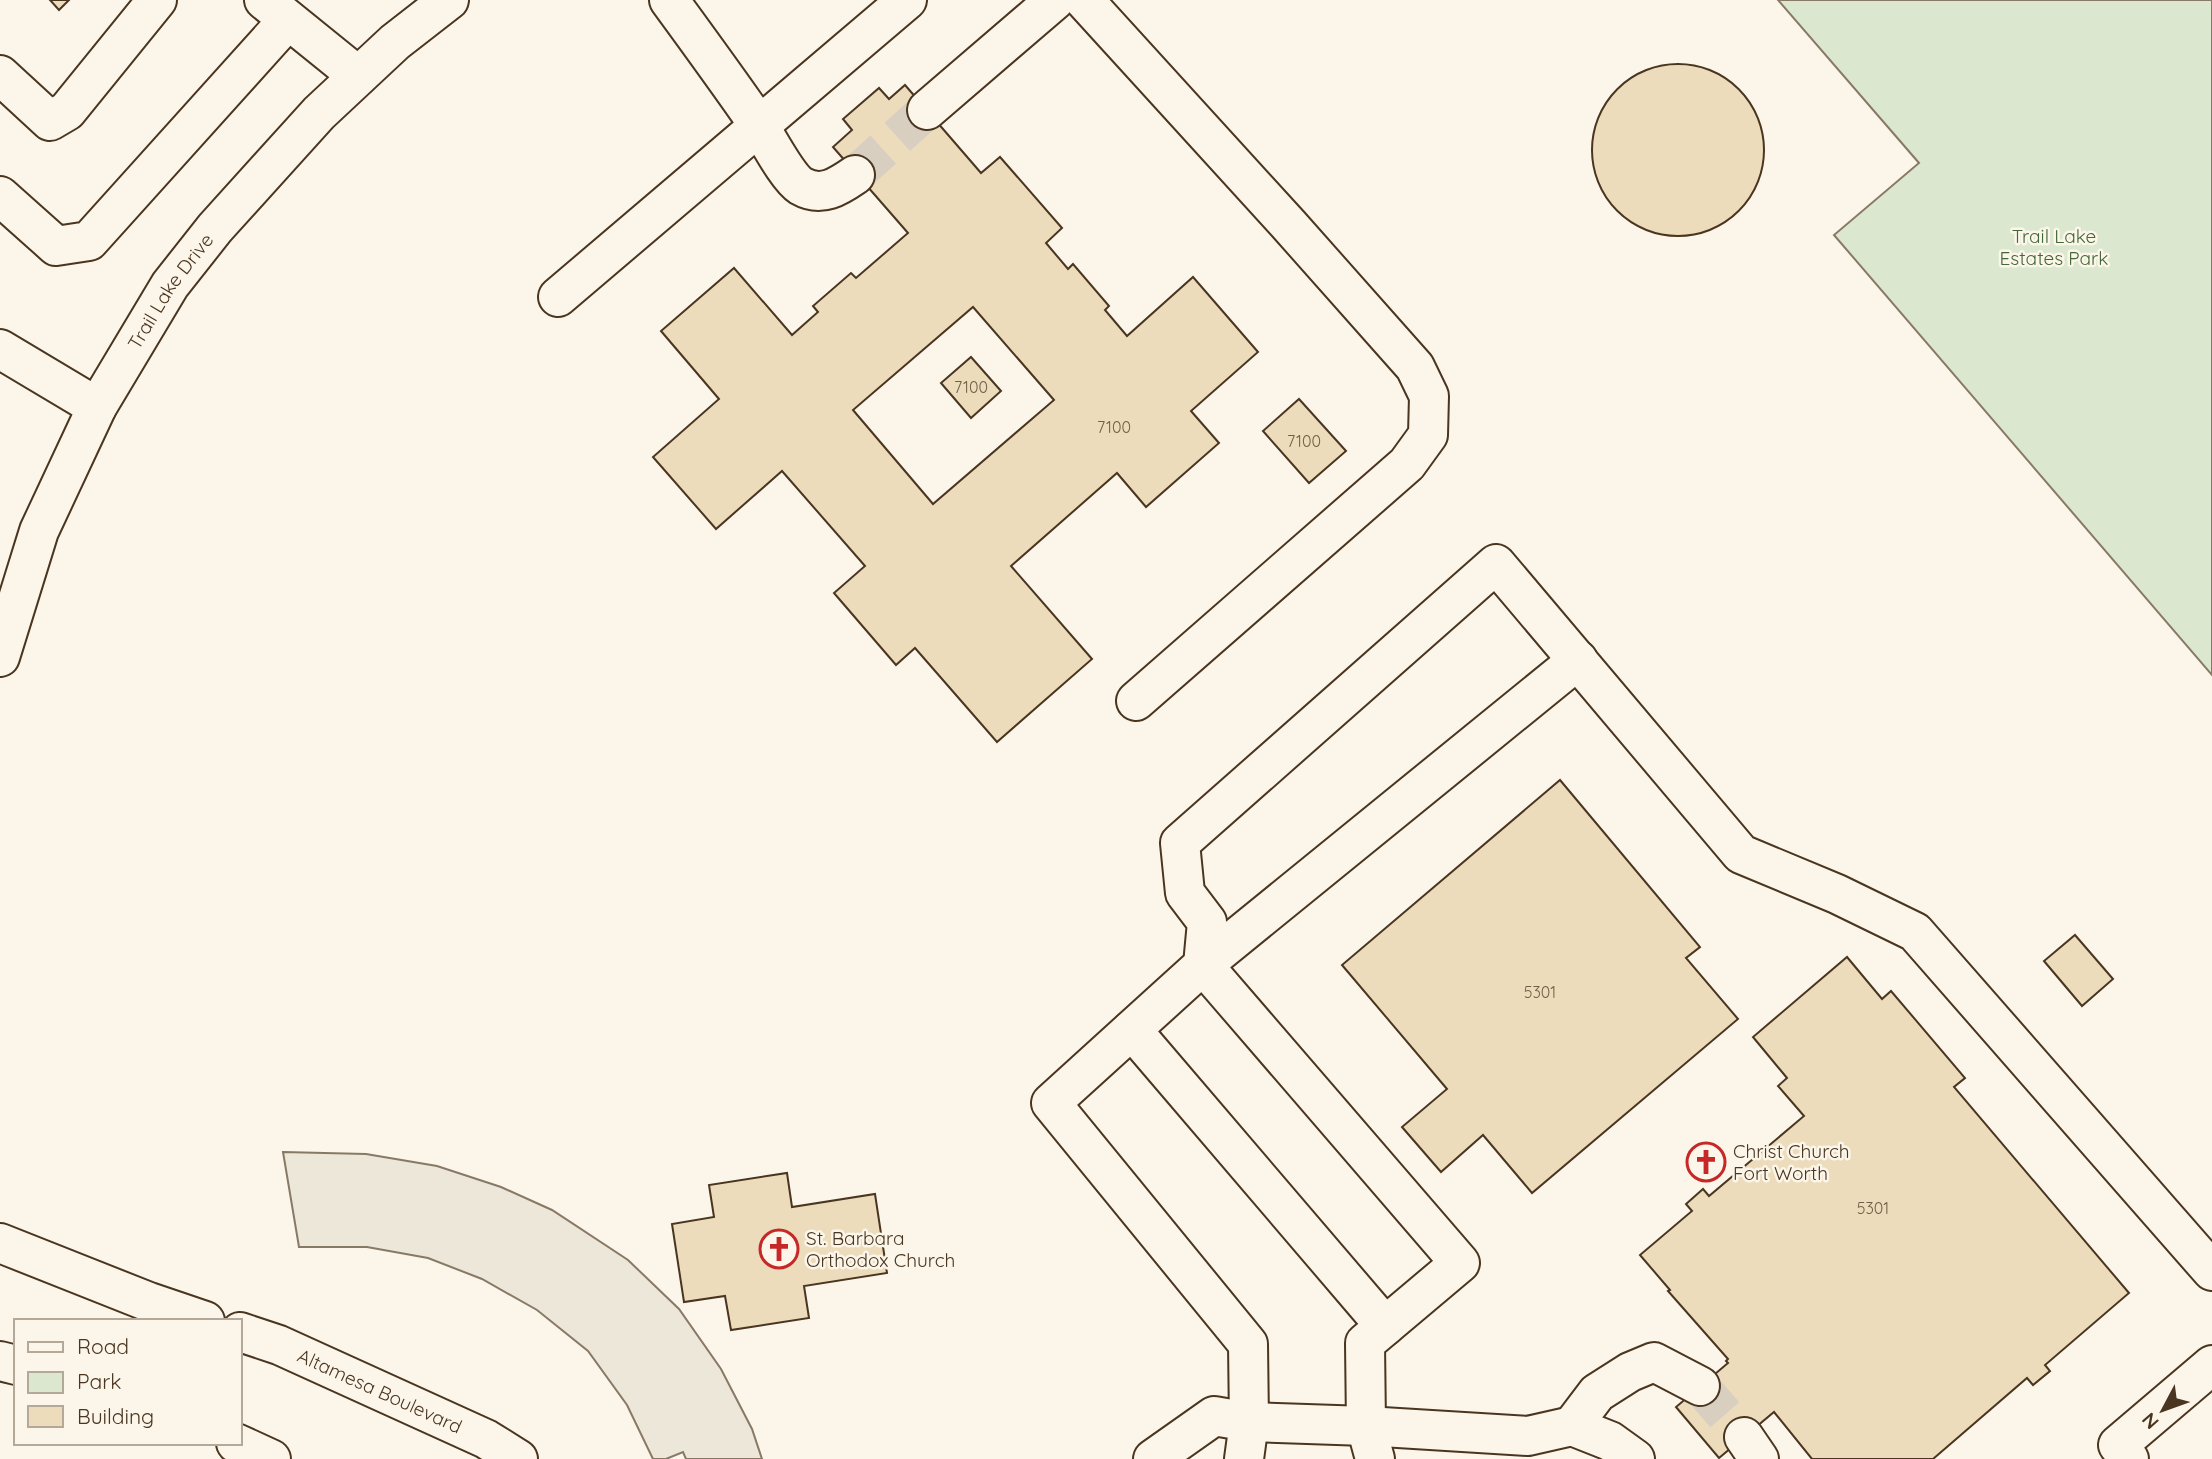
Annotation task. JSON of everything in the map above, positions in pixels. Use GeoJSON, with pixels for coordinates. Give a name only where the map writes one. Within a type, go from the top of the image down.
{"type":"FeatureCollection","features":[{"type":"Feature","properties":{"kind":"street"},"geometry":{"type":"LineString","coordinates":[[0,75],[50,121],[67,111],[158,0]]}},
{"type":"Feature","properties":{"kind":"street","name":"Trail Lake Drive"},"geometry":{"type":"LineString","coordinates":[[0,657],[38,531],[97,407],[170,285],[215,228],[319,113],[395,42],[449,0]]}},
{"type":"Feature","properties":{"kind":"street"},"geometry":{"type":"LineString","coordinates":[[669,0],[800,186],[819,191],[834,190],[855,175]]}},
{"type":"Feature","properties":{"kind":"street"},"geometry":{"type":"LineString","coordinates":[[558,297],[907,0]]}},
{"type":"Feature","properties":{"kind":"street"},"geometry":{"type":"LineString","coordinates":[[927,110],[1055,0]]}},
{"type":"Feature","properties":{"kind":"street"},"geometry":{"type":"LineString","coordinates":[[1084,0],[1406,357],[1415,368],[1429,396],[1427,435],[1407,464],[1136,701]]}},
{"type":"Feature","properties":{"kind":"street"},"geometry":{"type":"LineString","coordinates":[[0,196],[56,246],[89,241],[284,9],[359,76]]}},
{"type":"Feature","properties":{"kind":"street"},"geometry":{"type":"LineString","coordinates":[[0,349],[97,407]]}},
{"type":"Feature","properties":{"kind":"street"},"geometry":{"type":"LineString","coordinates":[[1371,1443],[1365,1343],[1460,1263],[1203,965],[1207,922],[1185,894],[1180,843],[1496,564],[1741,853],[1837,894],[1915,932],[2212,1271]]}},
{"type":"Feature","properties":{"kind":"street"},"geometry":{"type":"LineString","coordinates":[[1246,1441],[1248,1344],[1051,1103],[1203,965],[1578,660]]}},
{"type":"Feature","properties":{"kind":"street"},"geometry":{"type":"LineString","coordinates":[[1132,1030],[1385,1326]]}},
{"type":"Feature","properties":{"kind":"street"},"geometry":{"type":"LineString","coordinates":[[0,1243],[149,1303],[199,1319]]}},
{"type":"Feature","properties":{"kind":"street","name":"Altamesa Boulevard"},"geometry":{"type":"LineString","coordinates":[[242,1333],[279,1345],[486,1439],[518,1459]]}},
{"type":"Feature","properties":{"kind":"street"},"geometry":{"type":"LineString","coordinates":[[1572,1426],[1597,1393],[1630,1372],[1654,1362],[1700,1386]]}},
{"type":"Feature","properties":{"kind":"street"},"geometry":{"type":"LineString","coordinates":[[2116,1454],[2212,1365]]}},
{"type":"Feature","properties":{"kind":"street"},"geometry":{"type":"LineString","coordinates":[[1153,1459],[1214,1416],[1246,1441],[1514,1447],[1528,1436],[1572,1426],[1609,1441],[1635,1459]]}},
{"type":"Feature","properties":{"kind":"street"},"geometry":{"type":"LineString","coordinates":[[240,1445],[271,1459]]}},
{"type":"Feature","properties":{"kind":"green space","name":"Trail Lake Estates Park"},"geometry":{"type":"Polygon","coordinates":[[[1778,0],[2212,0],[2212,675],[1834,235],[1919,163],[1778,0]]]}},
{"type":"Feature","properties":{"kind":"shaded area"},"geometry":{"type":"Polygon","coordinates":[[[283,1152],[366,1154],[437,1166],[501,1187],[552,1210],[628,1260],[679,1309],[721,1369],[752,1429],[762,1459],[686,1459],[683,1452],[666,1459],[653,1459],[627,1405],[588,1351],[537,1310],[482,1279],[428,1258],[367,1247],[299,1247],[283,1152]]]}},
{"type":"Feature","properties":{"kind":"building"},"geometry":{"type":"Polygon","coordinates":[[[50,0],[69,0],[59,10],[50,0]]]}},
{"type":"Feature","properties":{"kind":"building"},"geometry":{"type":"Polygon","coordinates":[[[1678,64],[1711,71],[1739,89],[1757,117],[1764,150],[1757,183],[1739,211],[1711,229],[1678,236],[1645,229],[1617,211],[1599,183],[1592,150],[1599,117],[1617,89],[1645,71],[1678,64]]]}},
{"type":"Feature","properties":{"kind":"building"},"geometry":{"type":"Polygon","coordinates":[[[905,85],[981,173],[1000,157],[1062,228],[1046,243],[1068,269],[1073,264],[1109,306],[1105,310],[1127,336],[1193,277],[1258,352],[1191,411],[1219,443],[1146,507],[1117,473],[1011,566],[1092,659],[997,742],[915,648],[896,665],[834,593],[865,566],[782,471],[716,529],[653,457],[719,399],[661,331],[734,268],[792,335],[818,312],[813,306],[851,273],[856,278],[908,233],[833,147],[852,130],[843,119],[879,88],[889,99],[905,85]],[[973,307],[853,410],[933,504],[1054,400],[973,307]]]}},
{"type":"Feature","properties":{"kind":"building"},"geometry":{"type":"Polygon","coordinates":[[[971,357],[1001,391],[971,418],[941,383],[971,357]]]}},
{"type":"Feature","properties":{"kind":"building"},"geometry":{"type":"Polygon","coordinates":[[[1299,399],[1346,451],[1309,483],[1263,431],[1299,399]]]}},
{"type":"Feature","properties":{"kind":"building"},"geometry":{"type":"Polygon","coordinates":[[[1560,780],[1700,947],[1686,958],[1738,1019],[1532,1193],[1483,1135],[1441,1172],[1402,1127],[1447,1089],[1342,965],[1560,780]]]}},
{"type":"Feature","properties":{"kind":"building"},"geometry":{"type":"Polygon","coordinates":[[[2075,935],[2113,979],[2082,1006],[2044,961],[2075,935]]]}},
{"type":"Feature","properties":{"kind":"building"},"geometry":{"type":"Polygon","coordinates":[[[1847,957],[1882,999],[1891,991],[1965,1078],[1954,1087],[2129,1293],[2045,1365],[2050,1371],[2033,1385],[2027,1378],[1933,1459],[1812,1459],[1774,1412],[1719,1458],[1676,1407],[1728,1363],[1728,1359],[1640,1255],[1692,1211],[1686,1204],[1703,1189],[1709,1196],[1804,1116],[1778,1086],[1787,1078],[1753,1037],[1847,957]]]}},
{"type":"Feature","properties":{"kind":"building","name":"St. Barbara Orthodox Church"},"geometry":{"type":"Polygon","coordinates":[[[787,1173],[792,1207],[875,1194],[887,1273],[804,1286],[809,1318],[731,1330],[725,1296],[684,1302],[672,1224],[714,1217],[709,1185],[787,1173]]]}},
{"type":"Feature","properties":{"kind":"tunnel"},"geometry":{"type":"LineString","coordinates":[[855,175],[927,110]]}},
{"type":"Feature","properties":{"kind":"tunnel"},"geometry":{"type":"LineString","coordinates":[[1700,1386],[1744,1437]]}},
{"type":"Feature","properties":{"kind":"place","name":"Christ Church Fort Worth"},"geometry":{"type":"Point","coordinates":[1706,1162]}},
{"type":"Feature","properties":{"kind":"place","name":"St. Barbara Orthodox Church"},"geometry":{"type":"Point","coordinates":[779,1249]}}]}
